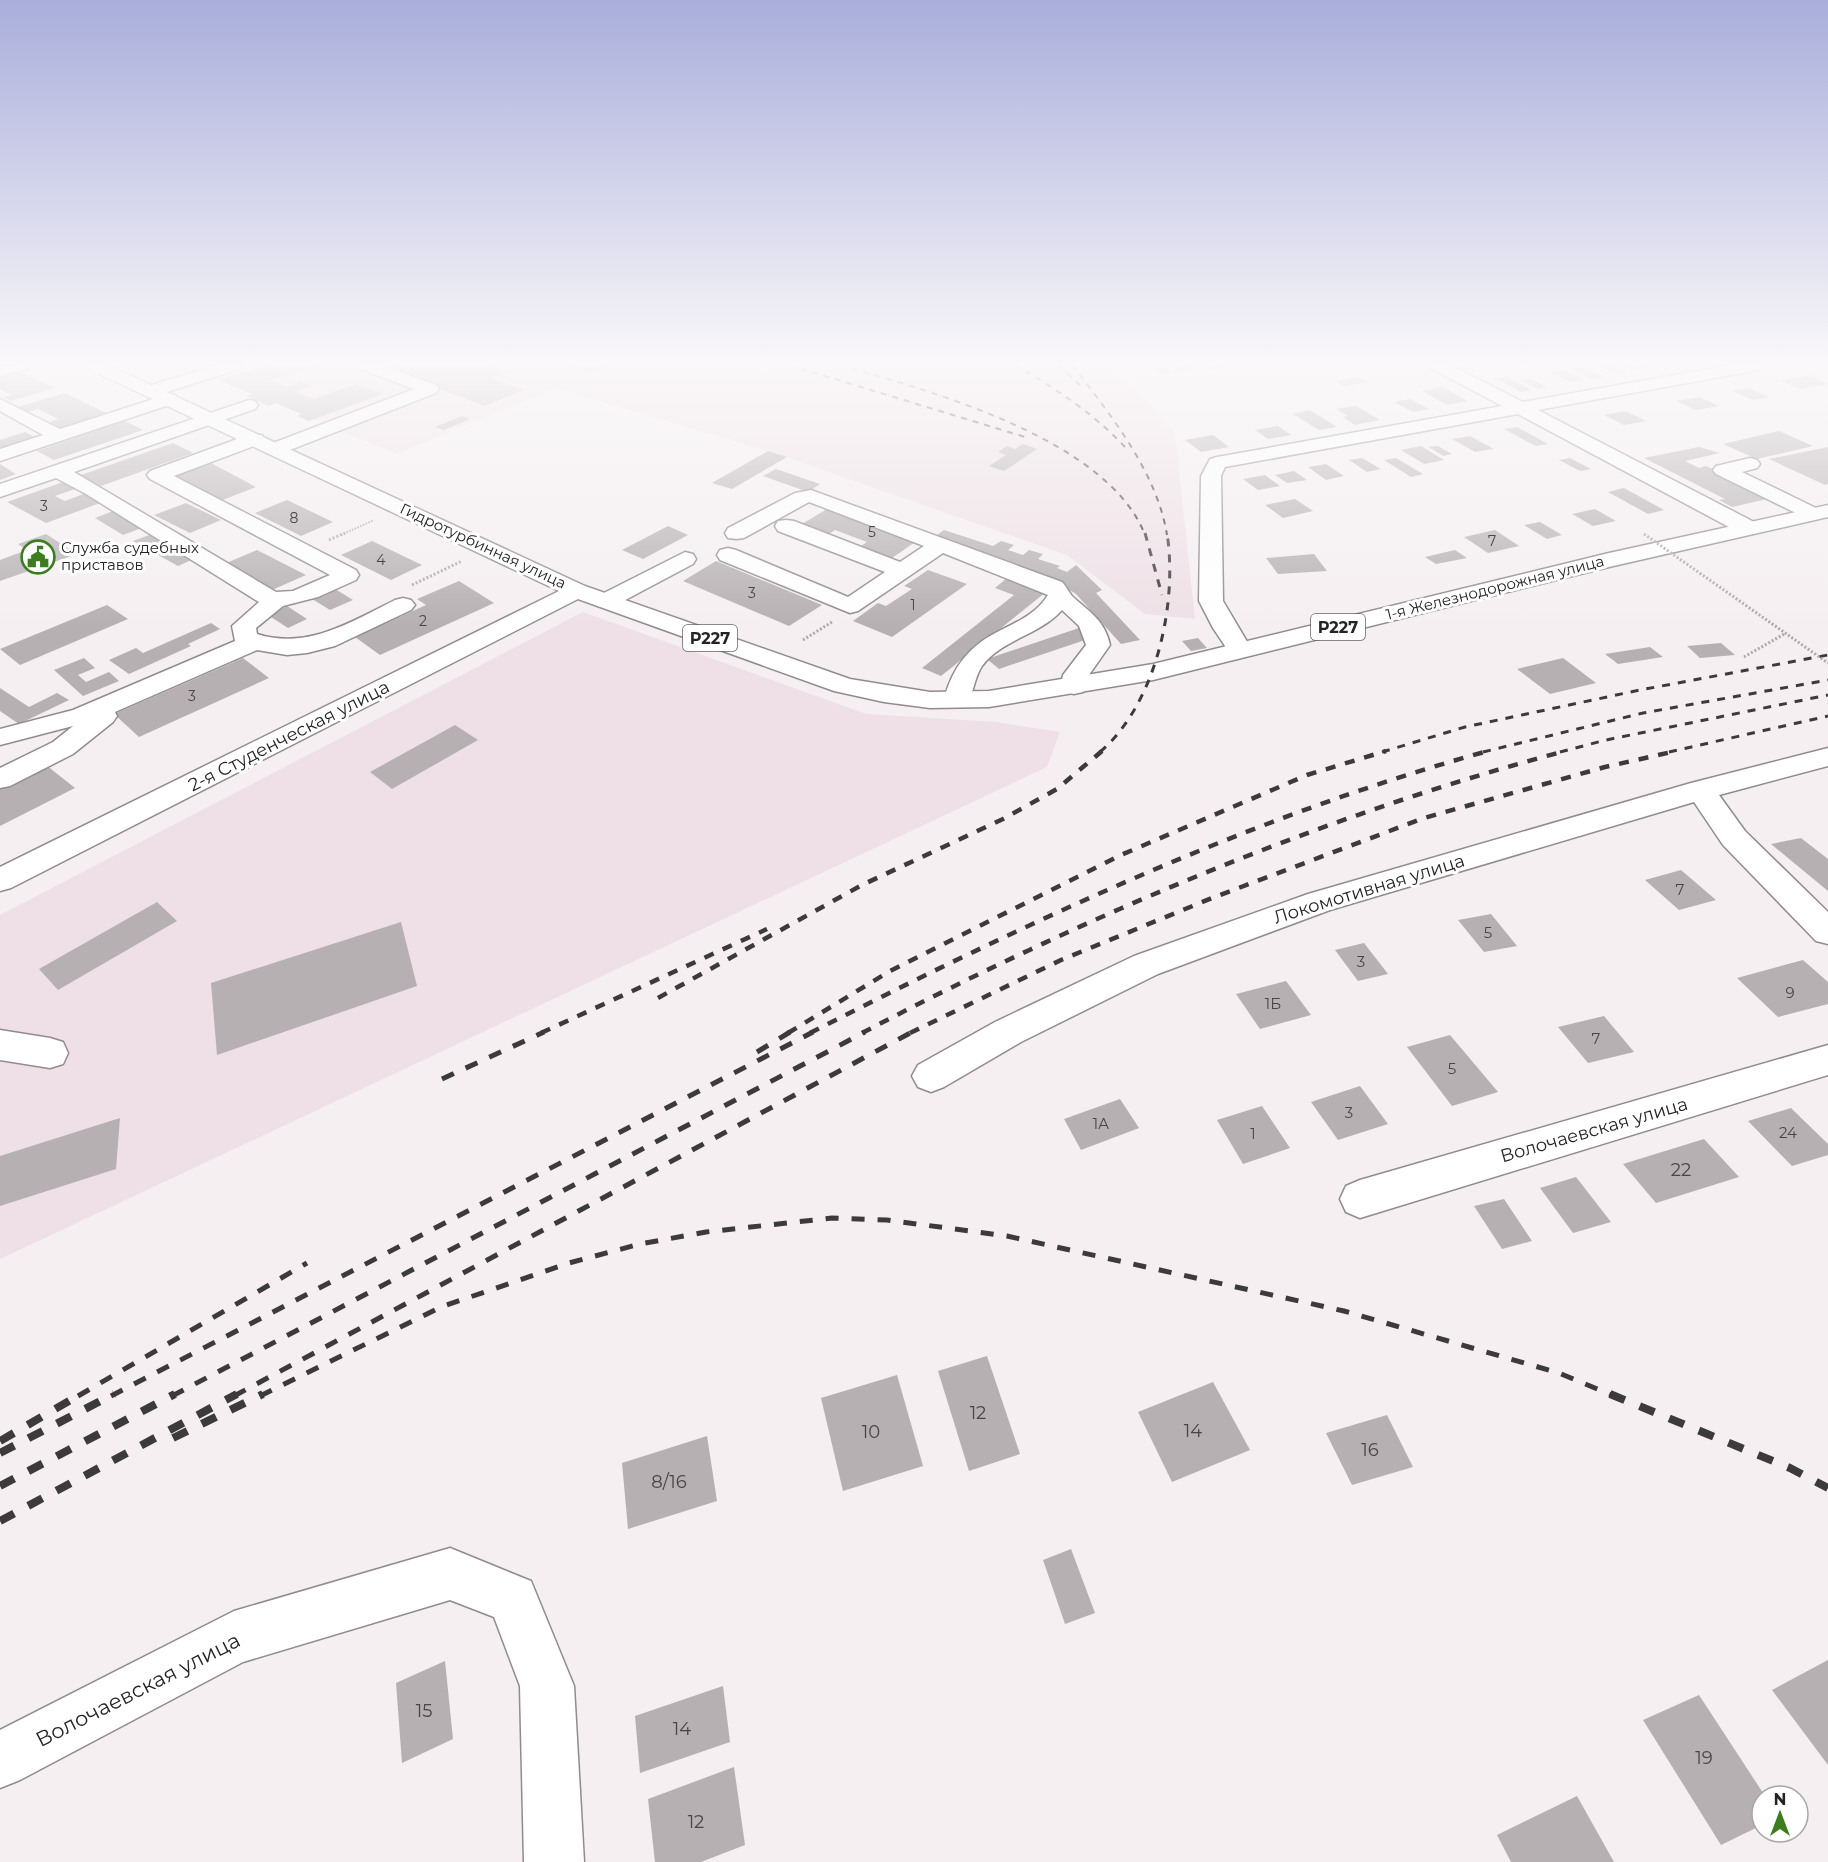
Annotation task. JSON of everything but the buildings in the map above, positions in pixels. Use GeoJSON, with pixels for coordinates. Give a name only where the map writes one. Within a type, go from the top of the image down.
{"type":"FeatureCollection","features":[{"type":"Feature","properties":{"kind":"street"},"geometry":{"type":"LineString","coordinates":[[0,491],[112,452]]}},
{"type":"Feature","properties":{"kind":"street"},"geometry":{"type":"LineString","coordinates":[[101,495],[220,452]]}},
{"type":"Feature","properties":{"kind":"street","name":"Гидротурбинная улица"},"geometry":{"type":"LineString","coordinates":[[281,452],[577,591]]}},
{"type":"Feature","properties":{"kind":"street"},"geometry":{"type":"LineString","coordinates":[[1240,650],[1211,601],[1211,476],[1217,463],[1280,452]]}},
{"type":"Feature","properties":{"kind":"street"},"geometry":{"type":"LineString","coordinates":[[1603,452],[1748,528]]}},
{"type":"Feature","properties":{"kind":"street"},"geometry":{"type":"LineString","coordinates":[[1750,464],[1723,470],[1820,513]]}},
{"type":"Feature","properties":{"kind":"street"},"geometry":{"type":"LineString","coordinates":[[57,471],[101,495],[270,598],[276,600],[296,598],[348,575],[157,475]]}},
{"type":"Feature","properties":{"kind":"street"},"geometry":{"type":"LineString","coordinates":[[736,533],[791,502],[811,496],[1041,581],[1060,594],[1056,606],[1043,618],[1001,640],[974,661],[957,699]]}},
{"type":"Feature","properties":{"kind":"street","name":"1-я Железнодорожная улица"},"geometry":{"type":"LineString","coordinates":[[606,601],[843,685],[930,699],[989,699],[1154,672],[1748,528],[1820,513]]}},
{"type":"Feature","properties":{"kind":"street"},"geometry":{"type":"LineString","coordinates":[[786,526],[902,570]]}},
{"type":"Feature","properties":{"kind":"street"},"geometry":{"type":"LineString","coordinates":[[251,544],[272,536]]}},
{"type":"Feature","properties":{"kind":"street"},"geometry":{"type":"LineString","coordinates":[[728,555],[850,606],[941,544]]}},
{"type":"Feature","properties":{"kind":"street"},"geometry":{"type":"LineString","coordinates":[[210,561],[230,553]]}},
{"type":"Feature","properties":{"kind":"street"},"geometry":{"type":"LineString","coordinates":[[606,601],[685,559]]}},
{"type":"Feature","properties":{"kind":"street","name":"Р227"},"geometry":{"type":"LineString","coordinates":[[577,591],[606,601]]}},
{"type":"Feature","properties":{"kind":"street","name":"2-я Студенческая улица"},"geometry":{"type":"LineString","coordinates":[[0,880],[577,591]]}},
{"type":"Feature","properties":{"kind":"street"},"geometry":{"type":"LineString","coordinates":[[276,600],[244,626],[245,638],[279,648],[308,647],[334,638],[406,596]]}},
{"type":"Feature","properties":{"kind":"street"},"geometry":{"type":"LineString","coordinates":[[1059,598],[1080,613],[1097,635],[1098,645],[1076,675],[1074,686]]}},
{"type":"Feature","properties":{"kind":"street"},"geometry":{"type":"LineString","coordinates":[[0,736],[82,716],[255,642]]}},
{"type":"Feature","properties":{"kind":"street"},"geometry":{"type":"LineString","coordinates":[[0,779],[63,748],[126,698]]}},
{"type":"Feature","properties":{"kind":"street","name":"Локомотивная улица"},"geometry":{"type":"LineString","coordinates":[[931,1076],[1008,1032],[1146,965],[1319,902],[1701,790],[1828,757]]}},
{"type":"Feature","properties":{"kind":"street"},"geometry":{"type":"LineString","coordinates":[[1701,790],[1734,837],[1828,932]]}},
{"type":"Feature","properties":{"kind":"street"},"geometry":{"type":"LineString","coordinates":[[0,1046],[50,1053]]}},
{"type":"Feature","properties":{"kind":"street","name":"Волочаевская улица"},"geometry":{"type":"LineString","coordinates":[[1360,1199],[1828,1060]]}},
{"type":"Feature","properties":{"kind":"street","name":"Волочаевская улица"},"geometry":{"type":"LineString","coordinates":[[0,1761],[234,1638],[450,1574],[513,1599],[547,1686],[554,1862]]}},
{"type":"Feature","properties":{"kind":"path"},"geometry":{"type":"LineString","coordinates":[[303,552],[383,516]]}},
{"type":"Feature","properties":{"kind":"path"},"geometry":{"type":"LineString","coordinates":[[1644,534],[1828,663]]}},
{"type":"Feature","properties":{"kind":"path"},"geometry":{"type":"LineString","coordinates":[[406,596],[471,557]]}},
{"type":"Feature","properties":{"kind":"path"},"geometry":{"type":"LineString","coordinates":[[803,640],[836,620],[850,606]]}},
{"type":"Feature","properties":{"kind":"path"},"geometry":{"type":"LineString","coordinates":[[1744,657],[1786,633]]}},
{"type":"Feature","properties":{"kind":"shaded area"},"geometry":{"type":"Polygon","coordinates":[[[771,452],[1177,452],[1195,619],[1145,614],[1067,555],[771,452]]]}},
{"type":"Feature","properties":{"kind":"shaded area"},"geometry":{"type":"Polygon","coordinates":[[[583,612],[866,714],[996,722],[1060,732],[1047,767],[0,1259],[0,915],[583,612]]]}},
{"type":"Feature","properties":{"kind":"railway"},"geometry":{"type":"LineString","coordinates":[[1065,452],[1094,472],[1125,501],[1145,535]]}},
{"type":"Feature","properties":{"kind":"railway"},"geometry":{"type":"LineString","coordinates":[[1134,452],[1153,489],[1162,512],[1167,535]]}},
{"type":"Feature","properties":{"kind":"railway"},"geometry":{"type":"LineString","coordinates":[[1145,533],[1162,595]]}},
{"type":"Feature","properties":{"kind":"railway"},"geometry":{"type":"LineString","coordinates":[[1100,752],[1119,732],[1136,708],[1159,651],[1169,590],[1170,561],[1167,533]]}},
{"type":"Feature","properties":{"kind":"railway"},"geometry":{"type":"LineString","coordinates":[[1382,752],[1465,727],[1640,690],[1828,655]]}},
{"type":"Feature","properties":{"kind":"railway"},"geometry":{"type":"LineString","coordinates":[[1483,752],[1643,713],[1828,680]]}},
{"type":"Feature","properties":{"kind":"railway"},"geometry":{"type":"LineString","coordinates":[[1560,752],[1606,740],[1828,695]]}},
{"type":"Feature","properties":{"kind":"railway"},"geometry":{"type":"LineString","coordinates":[[1669,752],[1828,716]]}},
{"type":"Feature","properties":{"kind":"railway"},"geometry":{"type":"LineString","coordinates":[[658,998],[862,885],[1003,819],[1057,789],[1102,751]]}},
{"type":"Feature","properties":{"kind":"railway"},"geometry":{"type":"LineString","coordinates":[[788,1033],[890,971],[1121,855],[1307,775],[1386,751]]}},
{"type":"Feature","properties":{"kind":"railway"},"geometry":{"type":"LineString","coordinates":[[810,1033],[975,951],[1142,875],[1313,807],[1400,777],[1488,751]]}},
{"type":"Feature","properties":{"kind":"railway"},"geometry":{"type":"LineString","coordinates":[[862,1033],[1032,949],[1206,872],[1384,806],[1565,751]]}},
{"type":"Feature","properties":{"kind":"railway"},"geometry":{"type":"LineString","coordinates":[[911,1032],[1061,960],[1212,898],[1424,818],[1605,767],[1676,751]]}},
{"type":"Feature","properties":{"kind":"railway"},"geometry":{"type":"LineString","coordinates":[[541,1033],[767,929]]}},
{"type":"Feature","properties":{"kind":"railway"},"geometry":{"type":"LineString","coordinates":[[442,1079],[544,1032]]}},
{"type":"Feature","properties":{"kind":"railway"},"geometry":{"type":"LineString","coordinates":[[757,1052],[790,1032]]}},
{"type":"Feature","properties":{"kind":"railway"},"geometry":{"type":"LineString","coordinates":[[111,1396],[813,1032]]}},
{"type":"Feature","properties":{"kind":"railway"},"geometry":{"type":"LineString","coordinates":[[172,1396],[865,1032]]}},
{"type":"Feature","properties":{"kind":"railway"},"geometry":{"type":"LineString","coordinates":[[234,1396],[911,1032]]}},
{"type":"Feature","properties":{"kind":"railway"},"geometry":{"type":"LineString","coordinates":[[260,1396],[441,1307],[569,1263],[640,1244],[706,1232],[832,1218],[887,1220],[1007,1236],[1344,1311],[1559,1373],[1614,1396]]}},
{"type":"Feature","properties":{"kind":"railway"},"geometry":{"type":"LineString","coordinates":[[78,1396],[307,1263]]}},
{"type":"Feature","properties":{"kind":"railway"},"geometry":{"type":"LineString","coordinates":[[0,1441],[81,1394]]}},
{"type":"Feature","properties":{"kind":"railway"},"geometry":{"type":"LineString","coordinates":[[0,1453],[114,1394]]}},
{"type":"Feature","properties":{"kind":"railway"},"geometry":{"type":"LineString","coordinates":[[0,1486],[175,1394]]}},
{"type":"Feature","properties":{"kind":"railway"},"geometry":{"type":"LineString","coordinates":[[0,1521],[237,1394]]}},
{"type":"Feature","properties":{"kind":"railway"},"geometry":{"type":"LineString","coordinates":[[173,1438],[263,1394]]}},
{"type":"Feature","properties":{"kind":"railway"},"geometry":{"type":"LineString","coordinates":[[1610,1394],[1790,1468],[1828,1488]]}},
{"type":"Feature","properties":{"kind":"place","name":"Служба судебных приставов"},"geometry":{"type":"Point","coordinates":[38,557]}}]}
